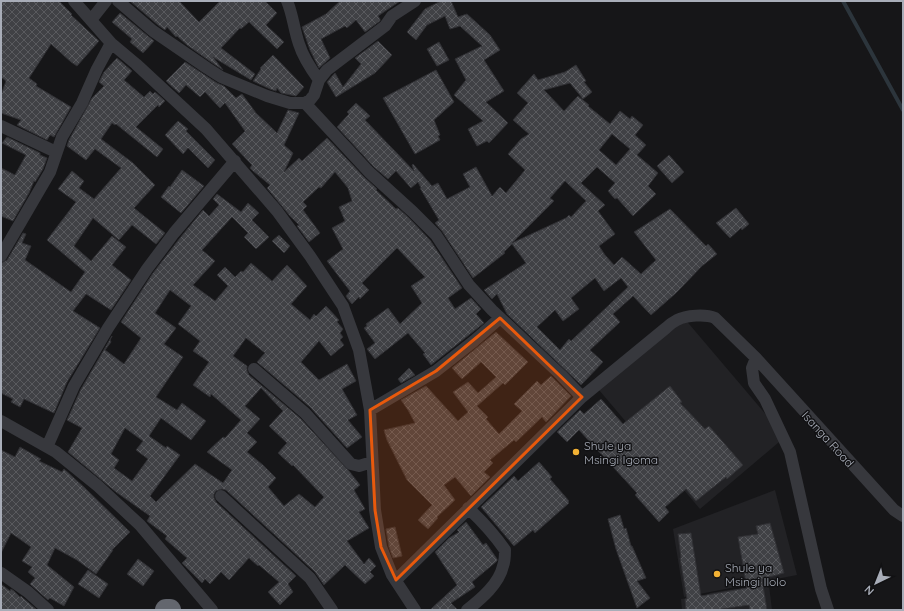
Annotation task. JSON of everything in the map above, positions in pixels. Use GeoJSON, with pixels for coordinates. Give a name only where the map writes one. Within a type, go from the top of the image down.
{"type":"FeatureCollection","features":[{"type":"Feature","properties":{"kind":"street"},"geometry":{"type":"LineString","coordinates":[[74,1],[111,43],[136,64],[206,129],[277,211],[310,256],[343,306],[359,350],[370,410],[375,510],[381,547],[409,608]]}},
{"type":"Feature","properties":{"kind":"street"},"geometry":{"type":"LineString","coordinates":[[91,20],[106,1]]}},
{"type":"Feature","properties":{"kind":"street"},"geometry":{"type":"LineString","coordinates":[[118,1],[153,31],[221,77],[267,96],[290,103],[305,103],[310,100],[327,70],[385,26],[392,16],[415,1]]}},
{"type":"Feature","properties":{"kind":"street"},"geometry":{"type":"LineString","coordinates":[[287,1],[291,10],[299,45],[311,70],[320,80]]}},
{"type":"Feature","properties":{"kind":"street"},"geometry":{"type":"LineString","coordinates":[[1,256],[50,172],[62,137],[82,103],[97,69],[111,43]]}},
{"type":"Feature","properties":{"kind":"street"},"geometry":{"type":"LineString","coordinates":[[305,103],[369,172],[436,235],[469,285],[500,318],[561,375],[582,397]]}},
{"type":"Feature","properties":{"kind":"street"},"geometry":{"type":"LineString","coordinates":[[1,126],[56,152]]}},
{"type":"Feature","properties":{"kind":"street"},"geometry":{"type":"LineString","coordinates":[[47,447],[74,386],[108,328],[147,269],[174,233],[234,161]]}},
{"type":"Feature","properties":{"kind":"street","name":"Isanga Road"},"geometry":{"type":"LineString","coordinates":[[396,580],[582,397],[678,319],[704,315],[716,318],[756,358],[894,510],[903,516]]}},
{"type":"Feature","properties":{"kind":"street"},"geometry":{"type":"LineString","coordinates":[[370,410],[436,371],[500,318]]}},
{"type":"Feature","properties":{"kind":"street"},"geometry":{"type":"LineString","coordinates":[[756,358],[752,368],[754,383],[765,399],[790,452],[821,589],[828,610]]}},
{"type":"Feature","properties":{"kind":"street"},"geometry":{"type":"LineString","coordinates":[[254,369],[305,413],[351,464],[359,466],[372,462]]}},
{"type":"Feature","properties":{"kind":"street"},"geometry":{"type":"LineString","coordinates":[[1,421],[56,452],[98,486],[140,525],[212,610]]}},
{"type":"Feature","properties":{"kind":"street"},"geometry":{"type":"LineString","coordinates":[[221,496],[306,574],[332,610]]}},
{"type":"Feature","properties":{"kind":"street"},"geometry":{"type":"LineString","coordinates":[[467,610],[483,597],[498,579],[503,567],[505,550],[488,528],[468,508]]}},
{"type":"Feature","properties":{"kind":"street"},"geometry":{"type":"LineString","coordinates":[[1,573],[28,592],[48,610]]}},
{"type":"Feature","properties":{"kind":"highlighted area"},"geometry":{"type":"Polygon","coordinates":[[[500,318],[582,397],[396,580],[381,547],[375,510],[370,410],[436,371],[500,318]]]}},
{"type":"Feature","properties":{"kind":"shaded area"},"geometry":{"type":"Polygon","coordinates":[[[684,318],[785,437],[700,509],[599,390],[684,318]]]}},
{"type":"Feature","properties":{"kind":"shaded area"},"geometry":{"type":"Polygon","coordinates":[[[775,490],[797,575],[684,597],[673,529],[775,490]]]}},
{"type":"Feature","properties":{"kind":"shaded area"},"geometry":{"type":"Polygon","coordinates":[[[769,585],[772,610],[682,610],[681,599],[705,596],[710,593],[769,585]]]}},
{"type":"Feature","properties":{"kind":"building"},"geometry":{"type":"Polygon","coordinates":[[[1,1],[59,1],[72,14],[71,15],[99,41],[77,66],[51,44],[29,78],[37,84],[36,86],[71,107],[54,137],[50,135],[47,140],[17,125],[21,120],[1,113],[1,95],[6,81],[1,77],[1,1]]]}},
{"type":"Feature","properties":{"kind":"building"},"geometry":{"type":"Polygon","coordinates":[[[130,1],[179,1],[199,22],[220,1],[265,1],[277,13],[266,25],[284,42],[277,49],[249,22],[241,29],[240,28],[221,48],[255,74],[251,80],[213,57],[223,70],[187,45],[177,36],[176,37],[167,27],[165,30],[158,25],[130,1]]]}},
{"type":"Feature","properties":{"kind":"building"},"geometry":{"type":"Polygon","coordinates":[[[340,1],[400,1],[378,16],[380,21],[365,32],[356,20],[347,28],[345,26],[321,39],[330,58],[319,68],[310,50],[302,27],[326,14],[340,1]]]}},
{"type":"Feature","properties":{"kind":"building"},"geometry":{"type":"Polygon","coordinates":[[[441,1],[451,1],[458,17],[467,14],[490,35],[500,50],[484,60],[504,91],[486,102],[508,123],[489,143],[487,141],[477,146],[468,129],[483,121],[454,95],[466,80],[455,59],[482,46],[460,26],[450,29],[445,16],[427,25],[416,40],[407,32],[425,9],[441,1]]]}},
{"type":"Feature","properties":{"kind":"building"},"geometry":{"type":"Polygon","coordinates":[[[120,13],[154,41],[143,53],[130,42],[132,39],[112,22],[120,13]]]}},
{"type":"Feature","properties":{"kind":"building"},"geometry":{"type":"Polygon","coordinates":[[[378,41],[392,55],[375,73],[336,97],[327,82],[335,73],[343,87],[361,64],[355,58],[378,41]]]}},
{"type":"Feature","properties":{"kind":"building"},"geometry":{"type":"Polygon","coordinates":[[[439,42],[449,60],[437,66],[427,49],[439,42]]]}},
{"type":"Feature","properties":{"kind":"building"},"geometry":{"type":"Polygon","coordinates":[[[273,55],[304,87],[296,96],[281,93],[277,88],[276,91],[253,81],[261,69],[260,68],[273,55]]]}},
{"type":"Feature","properties":{"kind":"building"},"geometry":{"type":"Polygon","coordinates":[[[117,58],[132,71],[124,80],[144,97],[150,91],[153,94],[155,92],[165,101],[159,107],[158,105],[136,127],[163,149],[157,157],[116,124],[115,125],[112,123],[101,139],[133,163],[155,185],[134,208],[165,233],[156,244],[132,225],[119,240],[93,218],[74,246],[91,261],[112,236],[126,247],[112,265],[131,280],[111,310],[86,294],[73,311],[100,328],[67,382],[54,413],[24,399],[20,407],[11,402],[13,399],[1,393],[1,263],[7,260],[23,233],[26,234],[22,243],[31,246],[25,260],[71,292],[85,272],[47,240],[76,202],[58,189],[72,171],[84,181],[79,188],[94,199],[121,168],[95,149],[86,160],[67,146],[92,98],[104,86],[99,82],[104,72],[117,58]]]}},
{"type":"Feature","properties":{"kind":"building"},"geometry":{"type":"Polygon","coordinates":[[[185,62],[224,86],[236,98],[242,94],[256,113],[277,133],[288,110],[299,113],[284,145],[293,153],[284,172],[299,158],[302,161],[327,138],[377,189],[376,190],[396,209],[398,208],[408,217],[430,240],[462,288],[448,298],[455,309],[471,298],[481,309],[476,314],[484,323],[431,365],[423,354],[425,353],[408,333],[375,359],[367,349],[375,343],[364,328],[367,326],[366,324],[388,308],[400,324],[422,303],[411,286],[425,277],[397,248],[362,283],[369,290],[360,299],[359,297],[352,304],[346,296],[350,291],[327,261],[343,249],[332,228],[345,221],[339,207],[352,201],[348,188],[335,172],[321,188],[319,187],[303,202],[307,206],[303,210],[320,233],[309,242],[297,226],[299,225],[267,188],[270,185],[250,168],[252,165],[232,144],[245,131],[225,103],[220,108],[205,92],[200,97],[186,85],[179,93],[166,81],[185,62]]]}},
{"type":"Feature","properties":{"kind":"building"},"geometry":{"type":"Polygon","coordinates":[[[576,65],[586,81],[584,82],[592,92],[583,99],[570,83],[544,90],[564,111],[578,96],[610,124],[620,111],[630,119],[632,116],[643,125],[635,135],[646,145],[637,155],[658,173],[648,186],[656,194],[633,216],[617,198],[615,199],[608,191],[615,183],[597,167],[581,183],[605,205],[598,211],[615,234],[599,246],[605,255],[614,265],[622,257],[641,274],[656,260],[634,232],[670,209],[706,246],[708,244],[717,254],[702,266],[676,293],[651,315],[633,296],[613,314],[620,322],[590,350],[603,362],[581,385],[507,314],[497,294],[492,299],[484,290],[526,263],[512,244],[504,252],[505,253],[473,278],[442,231],[435,223],[439,220],[418,182],[411,188],[396,171],[388,179],[374,167],[337,127],[349,114],[347,112],[356,103],[370,116],[365,120],[414,171],[413,164],[432,186],[438,183],[447,199],[470,187],[463,174],[476,167],[492,196],[500,187],[506,193],[525,170],[508,154],[521,139],[529,134],[513,120],[528,103],[517,93],[534,74],[538,80],[565,72],[576,65]],[[612,134],[599,150],[616,165],[630,149],[612,134]],[[565,181],[550,198],[554,201],[512,243],[566,218],[569,215],[571,217],[586,201],[565,181]],[[595,278],[571,298],[579,309],[563,321],[555,310],[537,327],[560,350],[569,339],[571,341],[628,287],[621,278],[604,291],[595,278]]]}},
{"type":"Feature","properties":{"kind":"building"},"geometry":{"type":"Polygon","coordinates":[[[436,70],[454,102],[434,120],[440,135],[438,136],[440,140],[415,154],[383,98],[436,70]]]}},
{"type":"Feature","properties":{"kind":"building"},"geometry":{"type":"Polygon","coordinates":[[[178,121],[188,129],[186,131],[215,160],[208,168],[188,148],[183,154],[165,135],[178,121]]]}},
{"type":"Feature","properties":{"kind":"building"},"geometry":{"type":"Polygon","coordinates":[[[7,137],[47,158],[43,169],[35,182],[34,181],[13,221],[1,216],[1,168],[15,175],[26,155],[2,143],[7,137]]]}},
{"type":"Feature","properties":{"kind":"building"},"geometry":{"type":"Polygon","coordinates":[[[669,155],[684,172],[672,183],[657,166],[669,155]]]}},
{"type":"Feature","properties":{"kind":"building"},"geometry":{"type":"Polygon","coordinates":[[[182,170],[204,186],[181,213],[161,197],[182,170]]]}},
{"type":"Feature","properties":{"kind":"building"},"geometry":{"type":"Polygon","coordinates":[[[217,194],[241,212],[248,203],[259,213],[252,220],[269,237],[256,249],[244,237],[248,233],[232,217],[202,250],[215,261],[193,285],[215,301],[228,286],[217,275],[225,267],[235,277],[241,271],[243,272],[251,263],[272,281],[287,265],[307,286],[291,304],[310,320],[314,314],[316,316],[326,306],[339,320],[337,322],[343,329],[340,333],[343,337],[340,340],[344,345],[331,356],[319,341],[301,362],[319,380],[347,364],[356,381],[342,389],[357,415],[348,420],[362,437],[347,448],[310,407],[257,362],[265,353],[246,338],[233,356],[247,366],[249,375],[300,418],[360,485],[354,490],[365,509],[359,512],[369,528],[347,541],[364,564],[369,558],[376,566],[370,572],[374,576],[365,584],[345,565],[324,585],[315,572],[226,490],[222,489],[216,491],[214,494],[216,502],[296,576],[288,584],[293,592],[280,605],[268,592],[279,582],[249,558],[229,580],[221,572],[210,584],[205,579],[202,583],[182,563],[187,558],[165,539],[167,536],[147,521],[150,516],[116,492],[68,452],[82,428],[67,420],[81,389],[112,336],[110,340],[111,342],[105,350],[124,364],[141,338],[121,322],[153,273],[203,210],[209,216],[219,205],[213,199],[217,194]],[[170,290],[155,313],[176,328],[164,344],[183,357],[156,397],[177,410],[182,403],[206,421],[191,440],[161,418],[149,436],[166,448],[167,446],[180,455],[150,496],[156,502],[195,464],[223,483],[232,470],[207,452],[223,437],[225,438],[241,420],[211,394],[210,397],[193,385],[209,362],[193,351],[200,341],[178,324],[191,306],[170,290]],[[261,388],[245,406],[260,419],[247,433],[257,442],[247,452],[276,478],[268,487],[284,506],[299,494],[315,507],[324,497],[293,465],[292,466],[278,453],[287,443],[269,426],[283,411],[261,388]],[[125,428],[111,454],[119,460],[114,468],[132,481],[148,459],[136,450],[143,441],[125,428]]]}},
{"type":"Feature","properties":{"kind":"building"},"geometry":{"type":"Polygon","coordinates":[[[736,208],[749,224],[742,230],[741,228],[730,238],[716,223],[736,208]]]}},
{"type":"Feature","properties":{"kind":"building"},"geometry":{"type":"Polygon","coordinates":[[[279,235],[290,246],[284,253],[272,241],[279,235]]]}},
{"type":"Feature","properties":{"kind":"building"},"geometry":{"type":"Polygon","coordinates":[[[496,332],[528,362],[505,385],[503,383],[477,406],[488,417],[486,419],[499,434],[522,411],[514,404],[537,381],[541,385],[551,376],[571,396],[546,422],[542,417],[516,442],[514,440],[490,460],[493,463],[484,472],[490,477],[471,496],[455,477],[444,485],[455,500],[437,517],[438,518],[428,529],[418,520],[432,505],[407,480],[387,440],[384,430],[415,423],[401,400],[426,386],[458,421],[468,412],[453,392],[468,382],[478,393],[496,377],[481,362],[462,379],[452,368],[496,332]]]}},
{"type":"Feature","properties":{"kind":"building"},"geometry":{"type":"Polygon","coordinates":[[[409,368],[415,375],[401,383],[398,379],[409,368]]]}},
{"type":"Feature","properties":{"kind":"building"},"geometry":{"type":"Polygon","coordinates":[[[670,386],[682,402],[680,403],[705,429],[709,426],[743,465],[727,479],[726,477],[696,501],[686,489],[665,507],[669,512],[659,522],[635,495],[637,493],[579,430],[567,442],[557,432],[580,410],[584,414],[601,399],[623,424],[670,386]]]}},
{"type":"Feature","properties":{"kind":"building"},"geometry":{"type":"Polygon","coordinates":[[[20,447],[41,459],[39,461],[62,472],[64,469],[130,532],[112,550],[96,574],[77,560],[55,548],[47,565],[74,587],[64,606],[50,598],[48,600],[30,584],[35,578],[28,572],[32,567],[22,561],[31,547],[11,533],[1,553],[1,450],[15,457],[20,447]]]}},
{"type":"Feature","properties":{"kind":"building"},"geometry":{"type":"Polygon","coordinates":[[[539,462],[552,477],[550,479],[569,501],[569,503],[535,533],[533,530],[514,546],[481,507],[514,476],[518,481],[539,462]]]}},
{"type":"Feature","properties":{"kind":"building"},"geometry":{"type":"Polygon","coordinates":[[[620,515],[624,529],[626,528],[631,546],[646,578],[637,581],[650,598],[637,608],[616,549],[608,519],[620,515]]]}},
{"type":"Feature","properties":{"kind":"building"},"geometry":{"type":"Polygon","coordinates":[[[466,522],[483,545],[486,543],[497,561],[472,582],[475,587],[451,603],[458,610],[432,610],[431,609],[457,585],[435,552],[449,538],[459,532],[457,530],[466,522]]]}},
{"type":"Feature","properties":{"kind":"building"},"geometry":{"type":"Polygon","coordinates":[[[770,523],[784,573],[762,579],[767,610],[750,610],[749,605],[715,610],[686,610],[685,599],[687,599],[680,558],[678,534],[691,533],[701,596],[747,588],[738,537],[758,534],[756,526],[770,523]]]}},
{"type":"Feature","properties":{"kind":"building"},"geometry":{"type":"Polygon","coordinates":[[[395,527],[402,556],[393,558],[389,547],[386,529],[395,527]]]}},
{"type":"Feature","properties":{"kind":"building"},"geometry":{"type":"Polygon","coordinates":[[[138,559],[154,571],[143,586],[127,574],[138,559]]]}},
{"type":"Feature","properties":{"kind":"building"},"geometry":{"type":"Polygon","coordinates":[[[88,570],[108,584],[99,598],[78,584],[88,570]]]}},
{"type":"Feature","properties":{"kind":"building"},"geometry":{"type":"Polygon","coordinates":[[[1,584],[10,591],[11,589],[14,591],[20,597],[21,596],[37,610],[1,610],[1,584]]]}},
{"type":"Feature","properties":{"kind":"waterway"},"geometry":{"type":"LineString","coordinates":[[843,1],[903,110]]}},
{"type":"Feature","properties":{"kind":"place","name":"Shule ya Msingi Igoma"},"geometry":{"type":"Point","coordinates":[576,452]}},
{"type":"Feature","properties":{"kind":"place","name":"Shule ya Msingi Ilolo"},"geometry":{"type":"Point","coordinates":[717,574]}}]}
